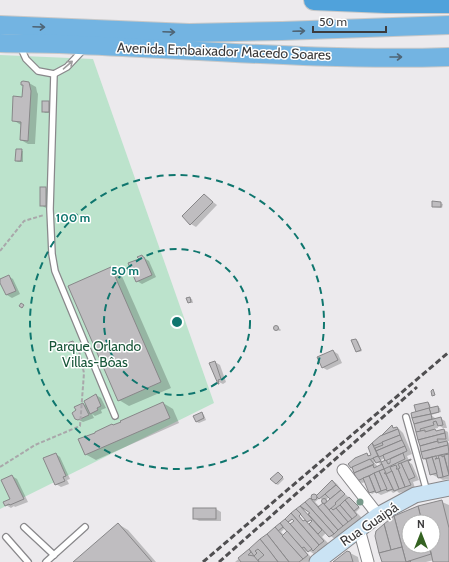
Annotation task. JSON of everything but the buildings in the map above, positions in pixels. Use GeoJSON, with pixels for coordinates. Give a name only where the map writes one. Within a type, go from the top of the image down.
{"type":"FeatureCollection","features":[{"type":"Feature","properties":{"kind":"highway"},"geometry":{"type":"LineString","coordinates":[[314,0],[386,3],[449,3]]}},
{"type":"Feature","properties":{"kind":"highway"},"geometry":{"type":"LineString","coordinates":[[0,25],[189,33],[449,25]]}},
{"type":"Feature","properties":{"kind":"highway","name":"Avenida Embaixador Macedo Soares"},"geometry":{"type":"LineString","coordinates":[[0,43],[87,45],[276,55],[390,57],[449,56]]}},
{"type":"Feature","properties":{"kind":"main road","name":"Rua Guaipá"},"geometry":{"type":"LineString","coordinates":[[317,562],[378,515],[415,495],[449,488]]}},
{"type":"Feature","properties":{"kind":"street"},"geometry":{"type":"LineString","coordinates":[[343,470],[378,515]]}},
{"type":"Feature","properties":{"kind":"street"},"geometry":{"type":"LineString","coordinates":[[359,529],[368,562]]}},
{"type":"Feature","properties":{"kind":"lane"},"geometry":{"type":"LineString","coordinates":[[19,44],[26,59],[38,71],[54,74],[67,67],[87,45]]}},
{"type":"Feature","properties":{"kind":"lane"},"geometry":{"type":"LineString","coordinates":[[54,74],[50,213],[52,254],[55,271],[115,416]]}},
{"type":"Feature","properties":{"kind":"lane"},"geometry":{"type":"LineString","coordinates":[[406,417],[427,492]]}},
{"type":"Feature","properties":{"kind":"lane"},"geometry":{"type":"LineString","coordinates":[[24,527],[54,555]]}},
{"type":"Feature","properties":{"kind":"lane"},"geometry":{"type":"LineString","coordinates":[[46,562],[85,527]]}},
{"type":"Feature","properties":{"kind":"lane"},"geometry":{"type":"LineString","coordinates":[[6,537],[28,562]]}},
{"type":"Feature","properties":{"kind":"path"},"geometry":{"type":"LineString","coordinates":[[0,251],[24,221],[50,213]]}},
{"type":"Feature","properties":{"kind":"path"},"geometry":{"type":"LineString","coordinates":[[0,467],[35,445],[80,426],[84,374],[78,345]]}},
{"type":"Feature","properties":{"kind":"green space","name":"Parque Orlando Villas-Bôas"},"geometry":{"type":"Polygon","coordinates":[[[0,55],[93,59],[214,403],[0,509],[0,55]]]}},
{"type":"Feature","properties":{"kind":"railway"},"geometry":{"type":"LineString","coordinates":[[203,562],[449,352]]}},
{"type":"Feature","properties":{"kind":"railway"},"geometry":{"type":"LineString","coordinates":[[219,562],[417,387]]}}]}
